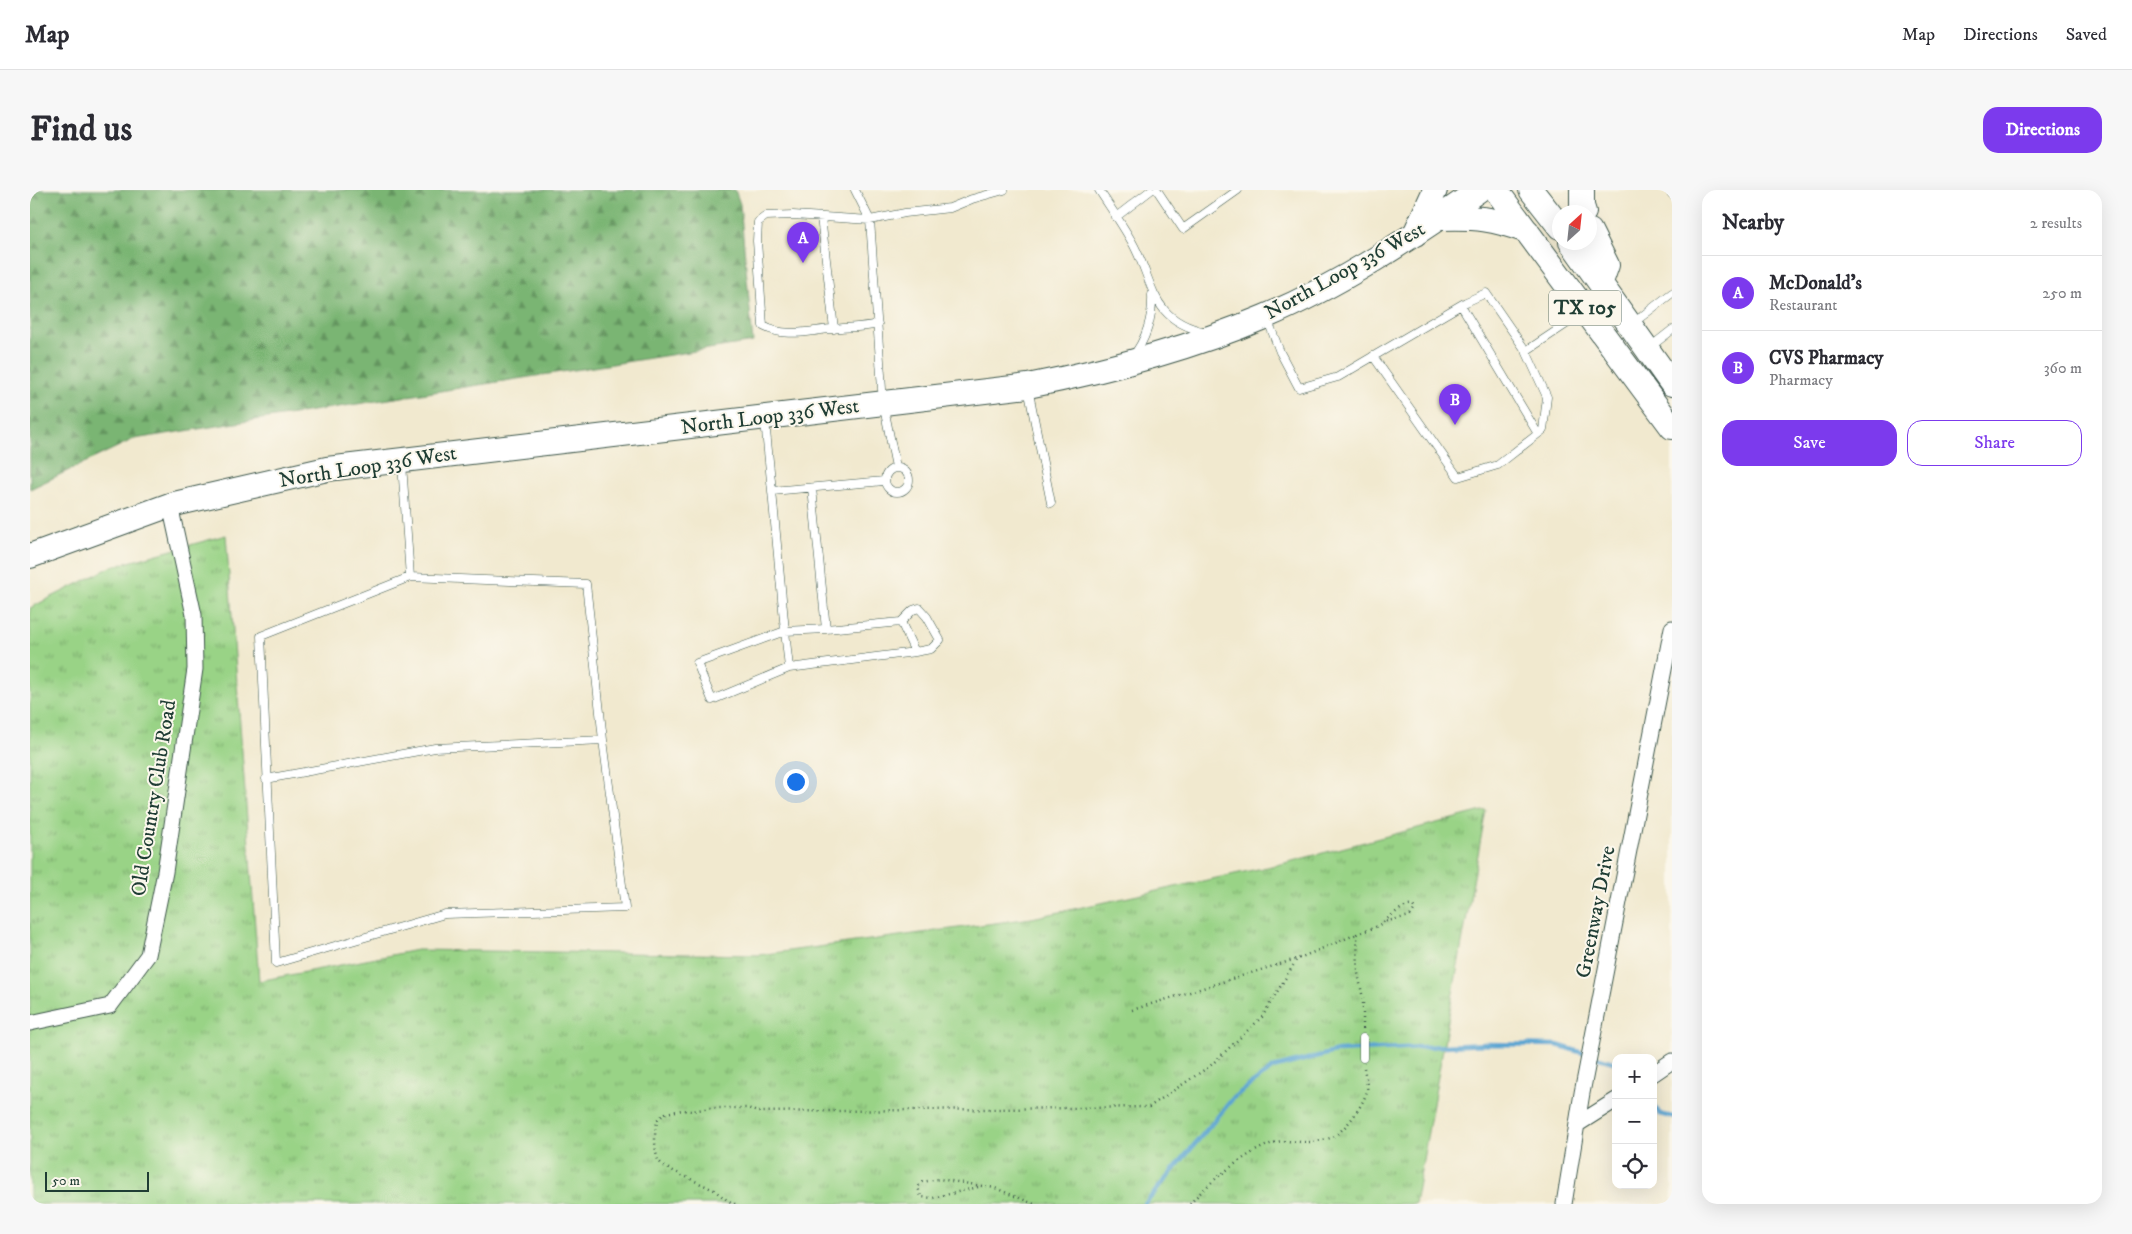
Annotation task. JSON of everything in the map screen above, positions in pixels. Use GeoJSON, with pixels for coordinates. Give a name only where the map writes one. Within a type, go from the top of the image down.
{"type":"FeatureCollection","features":[{"type":"Feature","properties":{"kind":"main road"},"geometry":{"type":"LineString","coordinates":[[1414,236],[1435,190]]}},
{"type":"Feature","properties":{"kind":"main road","name":"North Loop 336 West"},"geometry":{"type":"LineString","coordinates":[[30,556],[170,505],[327,469],[1028,386],[1123,365],[1175,350],[1267,316],[1313,293],[1414,236],[1479,190]]}},
{"type":"Feature","properties":{"kind":"main road","name":"TX 105"},"geometry":{"type":"LineString","coordinates":[[1496,190],[1672,427]]}},
{"type":"Feature","properties":{"kind":"main road"},"geometry":{"type":"LineString","coordinates":[[1531,190],[1552,217]]}},
{"type":"Feature","properties":{"kind":"main road"},"geometry":{"type":"LineString","coordinates":[[1582,190],[1582,205]]}},
{"type":"Feature","properties":{"kind":"main road"},"geometry":{"type":"LineString","coordinates":[[1440,218],[1477,217],[1499,220],[1527,231]]}},
{"type":"Feature","properties":{"kind":"main road"},"geometry":{"type":"LineString","coordinates":[[1597,245],[1607,265],[1601,282]]}},
{"type":"Feature","properties":{"kind":"main road","name":"TX 105"},"geometry":{"type":"LineString","coordinates":[[1577,250],[1672,384]]}},
{"type":"Feature","properties":{"kind":"street","name":"Old Country Club Road"},"geometry":{"type":"LineString","coordinates":[[30,1022],[110,1006],[148,955],[165,872],[196,669],[194,615],[170,505]]}},
{"type":"Feature","properties":{"kind":"street","name":"Greenway Drive"},"geometry":{"type":"LineString","coordinates":[[1564,1204],[1582,1093],[1672,628]]}},
{"type":"Feature","properties":{"kind":"street"},"geometry":{"type":"LineString","coordinates":[[1657,1071],[1671,1061]]}},
{"type":"Feature","properties":{"kind":"street"},"geometry":{"type":"LineString","coordinates":[[1578,1124],[1611,1103]]}},
{"type":"Feature","properties":{"kind":"lane"},"geometry":{"type":"LineString","coordinates":[[855,190],[870,220],[883,403],[896,467]]}},
{"type":"Feature","properties":{"kind":"lane"},"geometry":{"type":"LineString","coordinates":[[878,324],[858,329],[834,329],[800,334],[774,332],[763,326],[757,241],[758,222],[766,216],[870,220],[905,213],[950,208],[972,199],[1004,190]]}},
{"type":"Feature","properties":{"kind":"lane"},"geometry":{"type":"LineString","coordinates":[[1099,190],[1133,243],[1160,306],[1176,320],[1194,330],[1218,335]]}},
{"type":"Feature","properties":{"kind":"lane"},"geometry":{"type":"LineString","coordinates":[[1116,217],[1151,190]]}},
{"type":"Feature","properties":{"kind":"lane"},"geometry":{"type":"LineString","coordinates":[[1157,190],[1183,229],[1238,190]]}},
{"type":"Feature","properties":{"kind":"lane"},"geometry":{"type":"LineString","coordinates":[[1670,190],[1672,194]]}},
{"type":"Feature","properties":{"kind":"lane"},"geometry":{"type":"LineString","coordinates":[[821,217],[834,329]]}},
{"type":"Feature","properties":{"kind":"lane"},"geometry":{"type":"LineString","coordinates":[[1123,365],[1134,355],[1147,330],[1153,307],[1152,291]]}},
{"type":"Feature","properties":{"kind":"lane"},"geometry":{"type":"LineString","coordinates":[[1267,316],[1280,352],[1300,388],[1338,377],[1461,305],[1486,293],[1526,351],[1547,397],[1543,430],[1498,466],[1458,478],[1374,356]]}},
{"type":"Feature","properties":{"kind":"lane"},"geometry":{"type":"LineString","coordinates":[[1630,326],[1672,293]]}},
{"type":"Feature","properties":{"kind":"lane"},"geometry":{"type":"LineString","coordinates":[[1461,305],[1538,434]]}},
{"type":"Feature","properties":{"kind":"lane"},"geometry":{"type":"LineString","coordinates":[[1526,351],[1586,311]]}},
{"type":"Feature","properties":{"kind":"lane"},"geometry":{"type":"LineString","coordinates":[[1647,349],[1672,330]]}},
{"type":"Feature","properties":{"kind":"lane"},"geometry":{"type":"LineString","coordinates":[[1028,386],[1051,503]]}},
{"type":"Feature","properties":{"kind":"lane"},"geometry":{"type":"LineString","coordinates":[[765,418],[789,668]]}},
{"type":"Feature","properties":{"kind":"lane"},"geometry":{"type":"LineString","coordinates":[[402,459],[410,577]]}},
{"type":"Feature","properties":{"kind":"lane"},"geometry":{"type":"LineString","coordinates":[[896,467],[906,470],[910,479],[907,488],[898,493],[889,490],[884,481],[887,472],[896,467]]}},
{"type":"Feature","properties":{"kind":"lane"},"geometry":{"type":"LineString","coordinates":[[772,491],[884,481]]}},
{"type":"Feature","properties":{"kind":"lane"},"geometry":{"type":"LineString","coordinates":[[812,488],[826,628]]}},
{"type":"Feature","properties":{"kind":"lane"},"geometry":{"type":"LineString","coordinates":[[410,577],[586,584],[603,740],[625,908],[445,914],[276,963],[266,779],[261,636],[410,577]]}},
{"type":"Feature","properties":{"kind":"lane"},"geometry":{"type":"LineString","coordinates":[[919,608],[927,616],[940,640],[931,649],[915,652],[789,668],[712,700],[697,663],[785,631],[901,622],[913,610],[919,608]]}},
{"type":"Feature","properties":{"kind":"lane"},"geometry":{"type":"LineString","coordinates":[[901,622],[915,652]]}},
{"type":"Feature","properties":{"kind":"lane"},"geometry":{"type":"LineString","coordinates":[[266,779],[435,748],[603,740]]}},
{"type":"Feature","properties":{"kind":"lane"},"geometry":{"type":"LineString","coordinates":[[1363,1038],[1363,1058]]}},
{"type":"Feature","properties":{"kind":"path"},"geometry":{"type":"LineString","coordinates":[[1132,1010],[1297,958],[1357,934],[1382,922],[1408,905],[1413,906],[1415,909],[1410,916],[1382,922]]}},
{"type":"Feature","properties":{"kind":"path"},"geometry":{"type":"LineString","coordinates":[[1357,934],[1358,973],[1363,999],[1363,1038]]}},
{"type":"Feature","properties":{"kind":"path"},"geometry":{"type":"LineString","coordinates":[[735,1204],[714,1190],[660,1163],[655,1134],[658,1119],[666,1113],[676,1110],[692,1111],[710,1108],[748,1108],[757,1112],[1149,1107],[1210,1066],[1262,1017],[1297,958]]}},
{"type":"Feature","properties":{"kind":"path"},"geometry":{"type":"LineString","coordinates":[[1190,1204],[1202,1190],[1254,1151],[1274,1142],[1309,1142],[1329,1139],[1344,1129],[1356,1113],[1367,1090],[1363,1058]]}},
{"type":"Feature","properties":{"kind":"path"},"geometry":{"type":"LineString","coordinates":[[978,1187],[933,1198],[921,1197],[918,1187],[922,1182],[939,1179],[978,1187],[995,1188],[1034,1204]]}},
{"type":"Feature","properties":{"kind":"green space"},"geometry":{"type":"Polygon","coordinates":[[[30,190],[735,190],[740,204],[753,342],[134,439],[30,489],[30,190]]]}},
{"type":"Feature","properties":{"kind":"green space"},"geometry":{"type":"Polygon","coordinates":[[[226,535],[259,981],[417,950],[759,955],[1032,918],[1281,864],[1486,810],[1415,1204],[30,1204],[30,608],[111,567],[226,535]]]}},
{"type":"Feature","properties":{"kind":"waterway"},"geometry":{"type":"LineString","coordinates":[[1145,1204],[1234,1097],[1273,1068],[1338,1051],[1487,1044],[1557,1045],[1612,1062]]}},
{"type":"Feature","properties":{"kind":"waterway"},"geometry":{"type":"LineString","coordinates":[[1657,1110],[1660,1114],[1672,1117]]}},
{"type":"Feature","properties":{"kind":"place","name":"McDonald's"},"geometry":{"type":"Point","coordinates":[803,263]}},
{"type":"Feature","properties":{"kind":"place","name":"CVS Pharmacy"},"geometry":{"type":"Point","coordinates":[1455,425]}}]}
